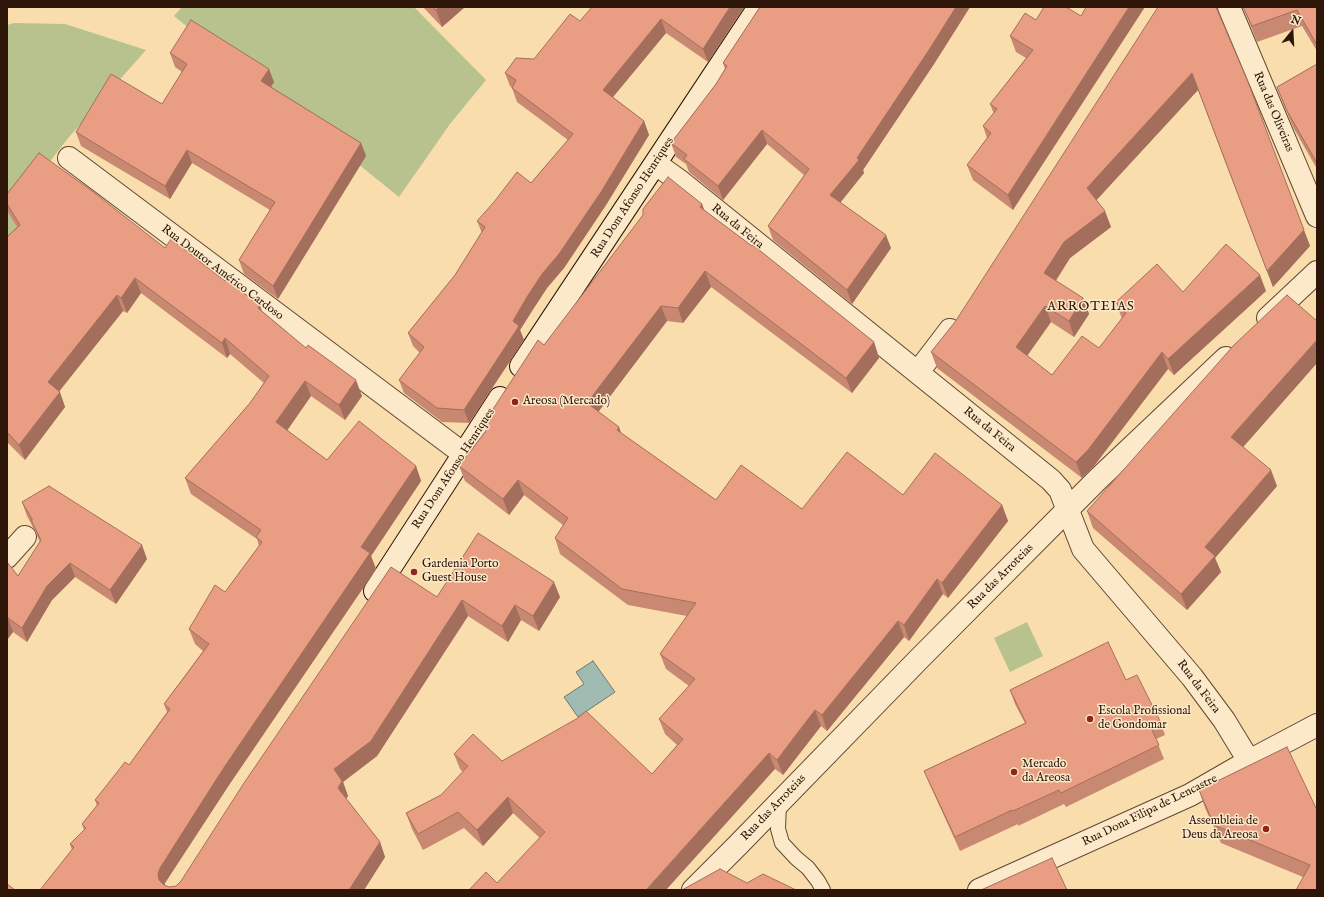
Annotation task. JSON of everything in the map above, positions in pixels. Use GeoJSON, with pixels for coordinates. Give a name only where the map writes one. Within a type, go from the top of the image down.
{"type":"FeatureCollection","features":[{"type":"Feature","properties":{"kind":"street","name":"Rua Dom Afonso Henriques"},"geometry":{"type":"LineString","coordinates":[[363,610],[465,455],[488,416],[759,7]]}},
{"type":"Feature","properties":{"kind":"street","name":"Rua das Oliveiras"},"geometry":{"type":"LineString","coordinates":[[1229,7],[1317,216]]}},
{"type":"Feature","properties":{"kind":"street","name":"Rua Doutor Américo Cardoso"},"geometry":{"type":"LineString","coordinates":[[69,158],[465,455]]}},
{"type":"Feature","properties":{"kind":"street","name":"Rua da Feira"},"geometry":{"type":"LineString","coordinates":[[656,164],[681,182],[1051,480],[1060,490],[1083,549],[1192,676],[1224,720],[1249,761]]}},
{"type":"Feature","properties":{"kind":"street","name":"Rua das Arroteias"},"geometry":{"type":"LineString","coordinates":[[693,890],[1098,479],[1317,272]]}},
{"type":"Feature","properties":{"kind":"street"},"geometry":{"type":"LineString","coordinates":[[918,372],[950,331],[962,311]]}},
{"type":"Feature","properties":{"kind":"street"},"geometry":{"type":"LineString","coordinates":[[7,557],[25,537]]}},
{"type":"Feature","properties":{"kind":"street","name":"Rua Dona Filipa de Lencastre"},"geometry":{"type":"LineString","coordinates":[[979,890],[1190,795],[1249,761],[1317,725]]}},
{"type":"Feature","properties":{"kind":"lane"},"geometry":{"type":"LineString","coordinates":[[779,803],[778,829],[782,843],[808,868],[823,890]]}},
{"type":"Feature","properties":{"kind":"green space"},"geometry":{"type":"Polygon","coordinates":[[[182,7],[414,7],[486,80],[450,124],[399,197],[174,16],[182,7]]]}},
{"type":"Feature","properties":{"kind":"green space"},"geometry":{"type":"Polygon","coordinates":[[[14,23],[65,24],[146,50],[69,137],[9,214],[26,241],[7,257],[7,25],[14,23]]]}},
{"type":"Feature","properties":{"kind":"green space"},"geometry":{"type":"Polygon","coordinates":[[[1027,622],[1043,656],[1010,672],[994,638],[1027,622]]]}},
{"type":"Feature","properties":{"kind":"water"},"geometry":{"type":"Polygon","coordinates":[[[593,661],[615,692],[578,717],[564,697],[584,684],[576,672],[593,661]]]}},
{"type":"Feature","properties":{"kind":"building"},"geometry":{"type":"Polygon","coordinates":[[[592,7],[730,7],[703,49],[661,19],[603,90],[644,121],[601,192],[559,254],[542,274],[527,297],[513,321],[519,326],[464,410],[437,408],[399,380],[424,347],[408,333],[455,275],[485,227],[477,221],[517,172],[531,183],[573,134],[512,88],[516,80],[505,73],[516,58],[534,59],[570,14],[580,21],[592,7]]]}},
{"type":"Feature","properties":{"kind":"building"},"geometry":{"type":"Polygon","coordinates":[[[760,7],[956,7],[857,158],[859,160],[830,195],[886,235],[847,290],[768,226],[809,169],[762,130],[718,186],[684,159],[687,155],[671,143],[716,84],[727,66],[723,63],[760,7]]]}},
{"type":"Feature","properties":{"kind":"building"},"geometry":{"type":"Polygon","coordinates":[[[1044,7],[1066,7],[1081,16],[1086,7],[1129,7],[1008,195],[967,165],[991,133],[983,126],[997,109],[990,104],[1033,50],[1010,36],[1025,13],[1036,20],[1044,7]]]}},
{"type":"Feature","properties":{"kind":"building"},"geometry":{"type":"Polygon","coordinates":[[[1158,7],[1216,7],[1248,82],[1304,230],[1267,271],[1192,73],[1087,188],[1105,211],[1064,242],[1044,273],[1083,298],[1069,321],[1045,306],[1016,347],[1052,375],[1082,336],[1099,348],[1126,313],[1116,302],[1157,264],[1183,292],[1226,244],[1260,275],[1168,359],[1162,352],[1088,450],[1076,462],[931,352],[955,322],[1158,7]]]}},
{"type":"Feature","properties":{"kind":"building"},"geometry":{"type":"Polygon","coordinates":[[[1243,7],[1317,7],[1317,45],[1297,10],[1252,26],[1243,7]]]}},
{"type":"Feature","properties":{"kind":"building"},"geometry":{"type":"Polygon","coordinates":[[[191,20],[269,69],[261,81],[361,143],[273,286],[239,260],[275,202],[187,150],[165,186],[76,132],[111,74],[162,104],[187,64],[170,53],[191,20]]]}},
{"type":"Feature","properties":{"kind":"building"},"geometry":{"type":"Polygon","coordinates":[[[1317,64],[1317,163],[1287,111],[1277,87],[1317,64]]]}},
{"type":"Feature","properties":{"kind":"building"},"geometry":{"type":"Polygon","coordinates":[[[39,153],[92,191],[165,248],[171,239],[225,281],[226,280],[260,305],[258,308],[306,348],[308,345],[356,380],[339,405],[305,381],[276,422],[327,460],[359,421],[416,466],[361,547],[370,553],[223,769],[160,868],[158,874],[159,880],[164,885],[169,887],[176,886],[181,881],[244,783],[391,567],[437,597],[478,533],[554,582],[533,616],[515,605],[502,626],[462,600],[371,741],[334,769],[342,781],[338,788],[380,842],[349,890],[40,890],[74,847],[70,844],[86,828],[82,824],[99,803],[95,800],[125,762],[129,765],[170,709],[164,704],[209,644],[189,629],[215,585],[225,592],[262,542],[256,537],[261,530],[185,478],[250,403],[269,376],[225,338],[222,343],[135,278],[121,298],[117,295],[48,382],[60,392],[19,445],[7,432],[7,237],[20,225],[7,204],[7,194],[39,153]]]}},
{"type":"Feature","properties":{"kind":"building"},"geometry":{"type":"Polygon","coordinates":[[[668,177],[702,204],[700,207],[752,246],[753,245],[874,342],[846,378],[705,271],[678,308],[661,306],[587,403],[619,427],[617,430],[716,500],[741,465],[802,509],[847,452],[903,495],[935,453],[1002,505],[942,583],[937,579],[904,625],[898,621],[822,715],[815,710],[777,760],[769,753],[646,890],[469,890],[486,872],[497,883],[545,832],[508,797],[477,830],[458,812],[418,834],[406,813],[441,795],[468,766],[454,754],[473,734],[502,761],[578,718],[586,711],[652,774],[683,739],[659,719],[695,679],[660,654],[696,603],[622,589],[555,538],[568,518],[518,480],[503,499],[459,466],[489,427],[484,423],[538,340],[544,345],[643,215],[643,209],[668,177]]]}},
{"type":"Feature","properties":{"kind":"building"},"geometry":{"type":"Polygon","coordinates":[[[1287,295],[1317,321],[1317,340],[1231,437],[1271,470],[1205,547],[1215,556],[1181,594],[1087,511],[1234,345],[1287,295]]]}},
{"type":"Feature","properties":{"kind":"building"},"geometry":{"type":"Polygon","coordinates":[[[49,486],[142,545],[110,590],[70,563],[47,586],[22,628],[8,618],[7,619],[7,562],[18,576],[41,540],[32,519],[22,502],[49,486]]]}},
{"type":"Feature","properties":{"kind":"building"},"geometry":{"type":"Polygon","coordinates":[[[1108,642],[1126,680],[1137,675],[1160,721],[1150,726],[1159,745],[1061,793],[1059,790],[955,837],[924,771],[1026,723],[1010,690],[1108,642]]]}},
{"type":"Feature","properties":{"kind":"building","name":"Assembleia de Deus da Areosa"},"geometry":{"type":"Polygon","coordinates":[[[1287,747],[1317,810],[1317,890],[1296,890],[1310,865],[1214,825],[1199,790],[1287,747]]]}},
{"type":"Feature","properties":{"kind":"building"},"geometry":{"type":"Polygon","coordinates":[[[1052,858],[1067,890],[981,890],[1052,858]]]}},
{"type":"Feature","properties":{"kind":"building"},"geometry":{"type":"Polygon","coordinates":[[[720,869],[747,883],[763,874],[796,890],[682,890],[720,869]]]}},
{"type":"Feature","properties":{"kind":"building"},"geometry":{"type":"Polygon","coordinates":[[[7,884],[15,890],[7,890],[7,884]]]}},
{"type":"Feature","properties":{"kind":"place","name":"Areosa (Mercado)"},"geometry":{"type":"Point","coordinates":[515,402]}},
{"type":"Feature","properties":{"kind":"place","name":"Gardenia Porto Guest House"},"geometry":{"type":"Point","coordinates":[414,572]}},
{"type":"Feature","properties":{"kind":"place","name":"Escola Profissional de Gondomar"},"geometry":{"type":"Point","coordinates":[1090,719]}},
{"type":"Feature","properties":{"kind":"place","name":"Mercado da Areosa"},"geometry":{"type":"Point","coordinates":[1014,772]}},
{"type":"Feature","properties":{"kind":"place","name":"Assembleia de Deus da Areosa"},"geometry":{"type":"Point","coordinates":[1266,829]}},
{"type":"Feature","properties":{"kind":"district","name":"ARROTEIAS"},"geometry":{"type":"Point","coordinates":[1091,307]}}]}
